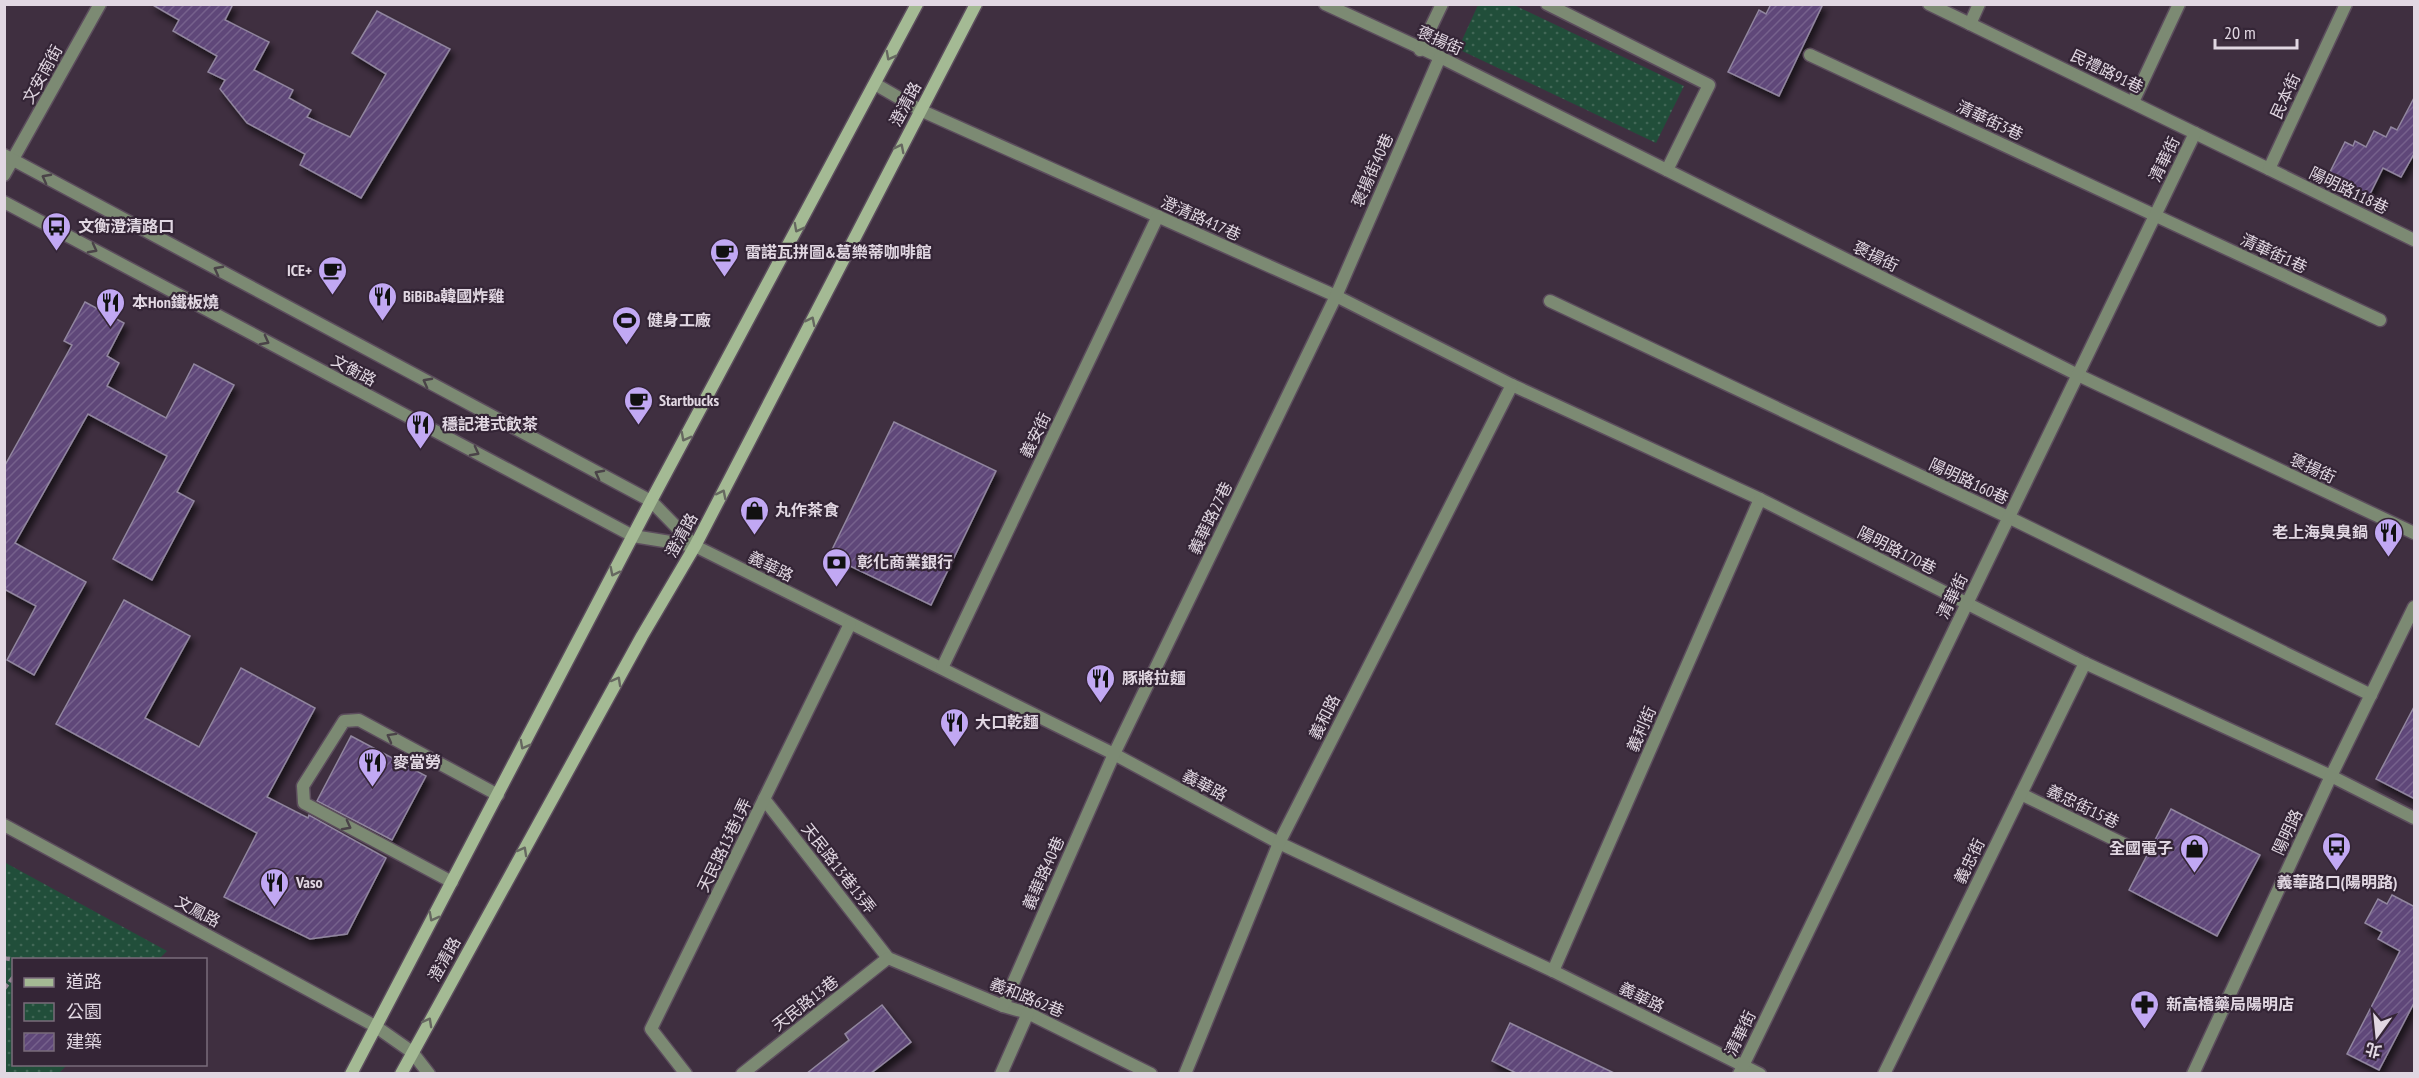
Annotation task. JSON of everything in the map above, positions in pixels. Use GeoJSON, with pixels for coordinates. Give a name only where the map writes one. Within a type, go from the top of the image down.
{"type":"FeatureCollection","features":[{"type":"Feature","properties":{"kind":"main road","name":"澄清路"},"geometry":{"type":"LineString","coordinates":[[351,1074],[651,501],[917,4]]}},
{"type":"Feature","properties":{"kind":"main road","name":"澄清路"},"geometry":{"type":"LineString","coordinates":[[401,1074],[695,546],[976,4]]}},
{"type":"Feature","properties":{"kind":"street","name":"文安南街"},"geometry":{"type":"LineString","coordinates":[[4,175],[9,157],[100,4]]}},
{"type":"Feature","properties":{"kind":"street","name":"褒揚街"},"geometry":{"type":"LineString","coordinates":[[1325,4],[1420,50],[1440,57],[2078,375],[2415,533]]}},
{"type":"Feature","properties":{"kind":"street"},"geometry":{"type":"LineString","coordinates":[[1420,50],[1442,4]]}},
{"type":"Feature","properties":{"kind":"street"},"geometry":{"type":"LineString","coordinates":[[1547,4],[1709,85],[1667,170]]}},
{"type":"Feature","properties":{"kind":"street","name":"民禮路91巷"},"geometry":{"type":"LineString","coordinates":[[1929,4],[2269,169]]}},
{"type":"Feature","properties":{"kind":"street"},"geometry":{"type":"LineString","coordinates":[[1970,24],[1979,4]]}},
{"type":"Feature","properties":{"kind":"street"},"geometry":{"type":"LineString","coordinates":[[2133,102],[2179,4]]}},
{"type":"Feature","properties":{"kind":"street","name":"民本街"},"geometry":{"type":"LineString","coordinates":[[2269,169],[2346,4]]}},
{"type":"Feature","properties":{"kind":"street","name":"清華街3巷"},"geometry":{"type":"LineString","coordinates":[[1810,55],[2155,215]]}},
{"type":"Feature","properties":{"kind":"street","name":"褒揚街40巷"},"geometry":{"type":"LineString","coordinates":[[1336,296],[1440,57]]}},
{"type":"Feature","properties":{"kind":"street","name":"澄清路417巷"},"geometry":{"type":"LineString","coordinates":[[875,84],[920,110],[1336,296],[1512,385]]}},
{"type":"Feature","properties":{"kind":"street","name":"清華街"},"geometry":{"type":"LineString","coordinates":[[1741,1069],[2195,133]]}},
{"type":"Feature","properties":{"kind":"street","name":"文衡路"},"geometry":{"type":"LineString","coordinates":[[9,157],[651,501]]}},
{"type":"Feature","properties":{"kind":"street","name":"陽明路118巷"},"geometry":{"type":"LineString","coordinates":[[2269,169],[2415,240]]}},
{"type":"Feature","properties":{"kind":"street","name":"文衡路"},"geometry":{"type":"LineString","coordinates":[[4,202],[633,536],[695,546]]}},
{"type":"Feature","properties":{"kind":"street","name":"清華街1巷"},"geometry":{"type":"LineString","coordinates":[[2155,215],[2380,320]]}},
{"type":"Feature","properties":{"kind":"street","name":"義安街"},"geometry":{"type":"LineString","coordinates":[[942,668],[1158,216]]}},
{"type":"Feature","properties":{"kind":"street","name":"義華路27巷"},"geometry":{"type":"LineString","coordinates":[[1114,754],[1336,296]]}},
{"type":"Feature","properties":{"kind":"street","name":"陽明路160巷"},"geometry":{"type":"LineString","coordinates":[[1550,301],[2008,518],[2371,695]]}},
{"type":"Feature","properties":{"kind":"street","name":"陽明路170巷"},"geometry":{"type":"LineString","coordinates":[[1512,385],[1760,499],[2085,663],[2331,776],[2415,818]]}},
{"type":"Feature","properties":{"kind":"street","name":"義和路"},"geometry":{"type":"LineString","coordinates":[[1185,1074],[1279,843],[1512,385]]}},
{"type":"Feature","properties":{"kind":"street","name":"義利街"},"geometry":{"type":"LineString","coordinates":[[1553,971],[1760,499]]}},
{"type":"Feature","properties":{"kind":"street","name":"義華路"},"geometry":{"type":"LineString","coordinates":[[651,501],[695,546],[1114,754],[1279,843],[1553,971],[1741,1069],[1760,1074]]}},
{"type":"Feature","properties":{"kind":"street","name":"陽明路"},"geometry":{"type":"LineString","coordinates":[[2193,1074],[2331,776],[2415,607]]}},
{"type":"Feature","properties":{"kind":"street","name":"天民路13巷1弄"},"geometry":{"type":"LineString","coordinates":[[686,1074],[651,1029],[850,624]]}},
{"type":"Feature","properties":{"kind":"street","name":"義忠街"},"geometry":{"type":"LineString","coordinates":[[1884,1074],[2085,663]]}},
{"type":"Feature","properties":{"kind":"street"},"geometry":{"type":"LineString","coordinates":[[452,882],[304,803],[303,786],[344,721],[359,720],[498,795]]}},
{"type":"Feature","properties":{"kind":"street","name":"義華路40巷"},"geometry":{"type":"LineString","coordinates":[[1003,1006],[1114,754]]}},
{"type":"Feature","properties":{"kind":"street","name":"義忠街15巷"},"geometry":{"type":"LineString","coordinates":[[2021,794],[2132,848]]}},
{"type":"Feature","properties":{"kind":"street","name":"天民路13巷13弄"},"geometry":{"type":"LineString","coordinates":[[764,799],[888,958]]}},
{"type":"Feature","properties":{"kind":"street","name":"文鳳路"},"geometry":{"type":"LineString","coordinates":[[4,825],[375,1026],[412,1052],[429,1074]]}},
{"type":"Feature","properties":{"kind":"street","name":"義和路62巷"},"geometry":{"type":"LineString","coordinates":[[888,958],[1003,1006],[1028,1013],[1150,1074]]}},
{"type":"Feature","properties":{"kind":"street","name":"天民路13巷"},"geometry":{"type":"LineString","coordinates":[[742,1074],[888,958]]}},
{"type":"Feature","properties":{"kind":"street"},"geometry":{"type":"LineString","coordinates":[[1001,1074],[1028,1013]]}},
{"type":"Feature","properties":{"kind":"green space"},"geometry":{"type":"Polygon","coordinates":[[[1478,5],[1514,5],[1684,86],[1656,143],[1458,49],[1478,5]]]}},
{"type":"Feature","properties":{"kind":"green space"},"geometry":{"type":"Polygon","coordinates":[[[4,862],[167,951],[160,958],[12,958],[12,1066],[66,1066],[59,1073],[5,1073],[4,862]]]}},
{"type":"Feature","properties":{"kind":"building"},"geometry":{"type":"Polygon","coordinates":[[[151,4],[233,4],[225,20],[269,42],[254,70],[293,90],[289,98],[311,110],[307,117],[350,137],[386,74],[352,53],[377,11],[450,49],[361,198],[300,165],[305,154],[247,123],[220,89],[225,80],[208,72],[217,56],[173,31],[179,20],[151,4]]]}},
{"type":"Feature","properties":{"kind":"building"},"geometry":{"type":"Polygon","coordinates":[[[1771,4],[1823,4],[1779,96],[1728,72],[1759,10],[1766,14],[1771,4]]]}},
{"type":"Feature","properties":{"kind":"building"},"geometry":{"type":"Polygon","coordinates":[[[2415,96],[2415,152],[2401,177],[2383,168],[2368,198],[2327,178],[2345,142],[2353,146],[2355,141],[2366,147],[2374,131],[2386,137],[2391,127],[2397,130],[2415,96]]]}},
{"type":"Feature","properties":{"kind":"building"},"geometry":{"type":"Polygon","coordinates":[[[85,302],[124,323],[107,356],[119,363],[107,386],[166,418],[194,364],[234,385],[177,492],[194,501],[152,580],[113,559],[167,456],[88,414],[15,543],[86,582],[34,675],[7,660],[36,606],[4,589],[4,467],[72,345],[64,341],[85,302]]]}},
{"type":"Feature","properties":{"kind":"building"},"geometry":{"type":"Polygon","coordinates":[[[894,422],[996,471],[931,605],[829,556],[894,422]]]}},
{"type":"Feature","properties":{"kind":"building"},"geometry":{"type":"Polygon","coordinates":[[[124,600],[190,636],[145,718],[199,747],[241,668],[315,708],[267,797],[308,818],[309,815],[386,858],[347,934],[310,939],[224,897],[257,833],[56,724],[124,600]]]}},
{"type":"Feature","properties":{"kind":"building"},"geometry":{"type":"Polygon","coordinates":[[[2415,705],[2415,799],[2376,779],[2415,705]]]}},
{"type":"Feature","properties":{"kind":"building","name":"麥當勞"},"geometry":{"type":"Polygon","coordinates":[[[351,736],[426,776],[392,840],[317,801],[351,736]]]}},
{"type":"Feature","properties":{"kind":"building","name":"全國電子"},"geometry":{"type":"Polygon","coordinates":[[[2171,809],[2260,855],[2217,936],[2129,890],[2171,809]]]}},
{"type":"Feature","properties":{"kind":"building"},"geometry":{"type":"Polygon","coordinates":[[[2392,895],[2415,907],[2415,1001],[2379,1070],[2347,1054],[2400,951],[2378,939],[2382,932],[2365,923],[2378,899],[2387,904],[2392,895]]]}},
{"type":"Feature","properties":{"kind":"building"},"geometry":{"type":"Polygon","coordinates":[[[882,1005],[911,1042],[870,1074],[806,1074],[849,1040],[845,1034],[882,1005]]]}},
{"type":"Feature","properties":{"kind":"building"},"geometry":{"type":"Polygon","coordinates":[[[1510,1023],[1616,1074],[1518,1074],[1492,1061],[1510,1023]]]}},
{"type":"Feature","properties":{"kind":"place","name":"文衡澄清路口"},"geometry":{"type":"Point","coordinates":[57,252]}},
{"type":"Feature","properties":{"kind":"place","name":"雷諾瓦拼圖&葛樂蒂咖啡館"},"geometry":{"type":"Point","coordinates":[724,278]}},
{"type":"Feature","properties":{"kind":"place","name":"ICE+"},"geometry":{"type":"Point","coordinates":[333,296]}},
{"type":"Feature","properties":{"kind":"place","name":"BiBiBa韓國炸雞"},"geometry":{"type":"Point","coordinates":[382,322]}},
{"type":"Feature","properties":{"kind":"place","name":"本Hon鐵板燒"},"geometry":{"type":"Point","coordinates":[111,328]}},
{"type":"Feature","properties":{"kind":"place","name":"健身工廠"},"geometry":{"type":"Point","coordinates":[626,346]}},
{"type":"Feature","properties":{"kind":"place","name":"Startbucks"},"geometry":{"type":"Point","coordinates":[638,426]}},
{"type":"Feature","properties":{"kind":"place","name":"穩記港式飲茶"},"geometry":{"type":"Point","coordinates":[421,450]}},
{"type":"Feature","properties":{"kind":"place","name":"丸作茶食"},"geometry":{"type":"Point","coordinates":[754,536]}},
{"type":"Feature","properties":{"kind":"place","name":"老上海臭臭鍋"},"geometry":{"type":"Point","coordinates":[2389,558]}},
{"type":"Feature","properties":{"kind":"place","name":"彰化商業銀行"},"geometry":{"type":"Point","coordinates":[836,588]}},
{"type":"Feature","properties":{"kind":"place","name":"豚將拉麵"},"geometry":{"type":"Point","coordinates":[1101,704]}},
{"type":"Feature","properties":{"kind":"place","name":"大口乾麵"},"geometry":{"type":"Point","coordinates":[954,748]}},
{"type":"Feature","properties":{"kind":"place","name":"麥當勞"},"geometry":{"type":"Point","coordinates":[372,788]}},
{"type":"Feature","properties":{"kind":"place","name":"義華路口(陽明路)"},"geometry":{"type":"Point","coordinates":[2337,872]}},
{"type":"Feature","properties":{"kind":"place","name":"全國電子"},"geometry":{"type":"Point","coordinates":[2194,874]}},
{"type":"Feature","properties":{"kind":"place","name":"Vaso"},"geometry":{"type":"Point","coordinates":[275,908]}},
{"type":"Feature","properties":{"kind":"place","name":"新高橋藥局陽明店"},"geometry":{"type":"Point","coordinates":[2145,1030]}}]}
